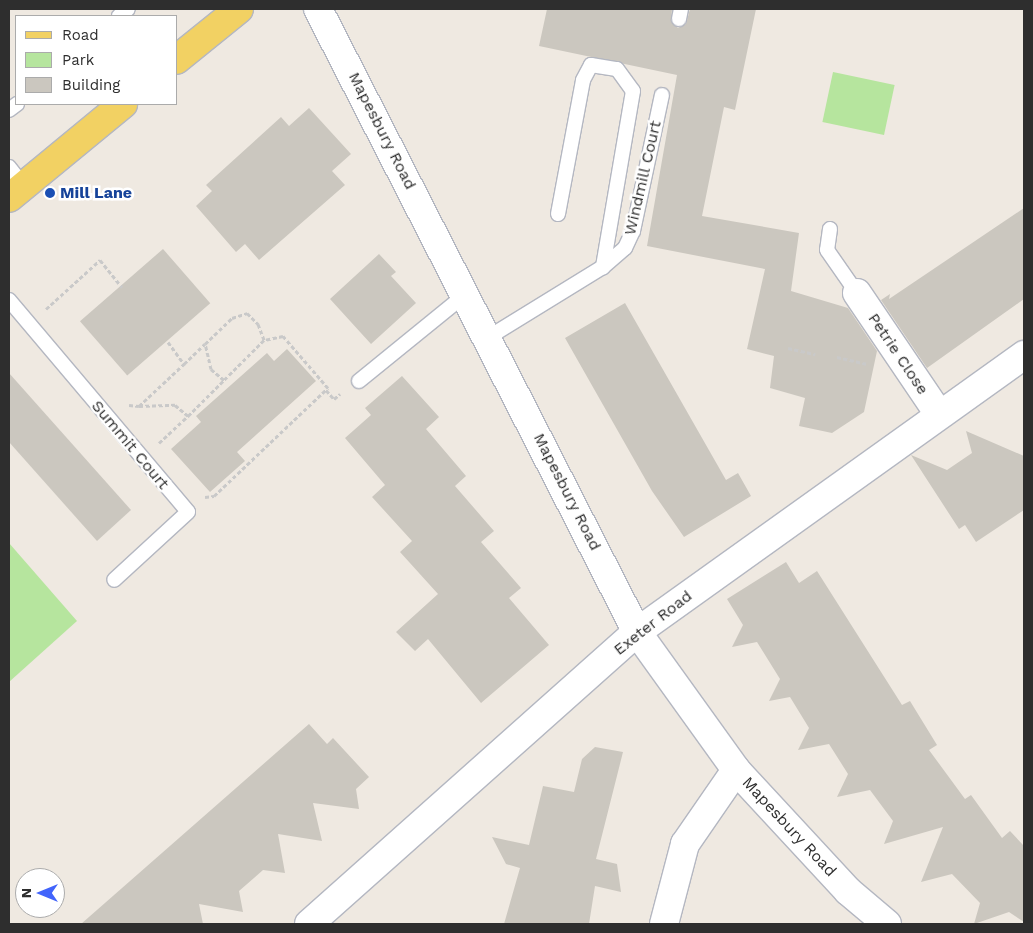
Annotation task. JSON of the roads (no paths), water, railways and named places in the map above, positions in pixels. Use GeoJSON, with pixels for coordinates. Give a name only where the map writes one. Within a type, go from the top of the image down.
{"type":"FeatureCollection","features":[{"type":"Feature","properties":{"kind":"main road"},"geometry":{"type":"LineString","coordinates":[[178,58],[237,9]]}},
{"type":"Feature","properties":{"kind":"main road"},"geometry":{"type":"LineString","coordinates":[[13,183],[122,105]]}},
{"type":"Feature","properties":{"kind":"street","name":"Mapesbury Road"},"geometry":{"type":"LineString","coordinates":[[318,9],[489,337],[637,632],[736,770],[848,891],[887,924]]}},
{"type":"Feature","properties":{"kind":"street","name":"Petrie Close"},"geometry":{"type":"LineString","coordinates":[[857,293],[939,414]]}},
{"type":"Feature","properties":{"kind":"street","name":"Exeter Road"},"geometry":{"type":"LineString","coordinates":[[310,924],[637,632],[1024,355]]}},
{"type":"Feature","properties":{"kind":"street"},"geometry":{"type":"LineString","coordinates":[[664,924],[685,844],[736,770]]}},
{"type":"Feature","properties":{"kind":"lane"},"geometry":{"type":"LineString","coordinates":[[558,214],[583,80],[591,65],[617,69],[633,91],[603,267]]}},
{"type":"Feature","properties":{"kind":"lane","name":"Windmill Court"},"geometry":{"type":"LineString","coordinates":[[489,337],[603,267],[625,248],[633,231],[662,95]]}},
{"type":"Feature","properties":{"kind":"lane"},"geometry":{"type":"LineString","coordinates":[[830,229],[827,250],[857,293]]}},
{"type":"Feature","properties":{"kind":"lane"},"geometry":{"type":"LineString","coordinates":[[359,381],[466,294]]}},
{"type":"Feature","properties":{"kind":"lane","name":"Summit Court"},"geometry":{"type":"LineString","coordinates":[[9,300],[188,512],[114,580]]}},
{"type":"Feature","properties":{"kind":"place","name":"Mill Lane"},"geometry":{"type":"Point","coordinates":[50,193]}}]}
